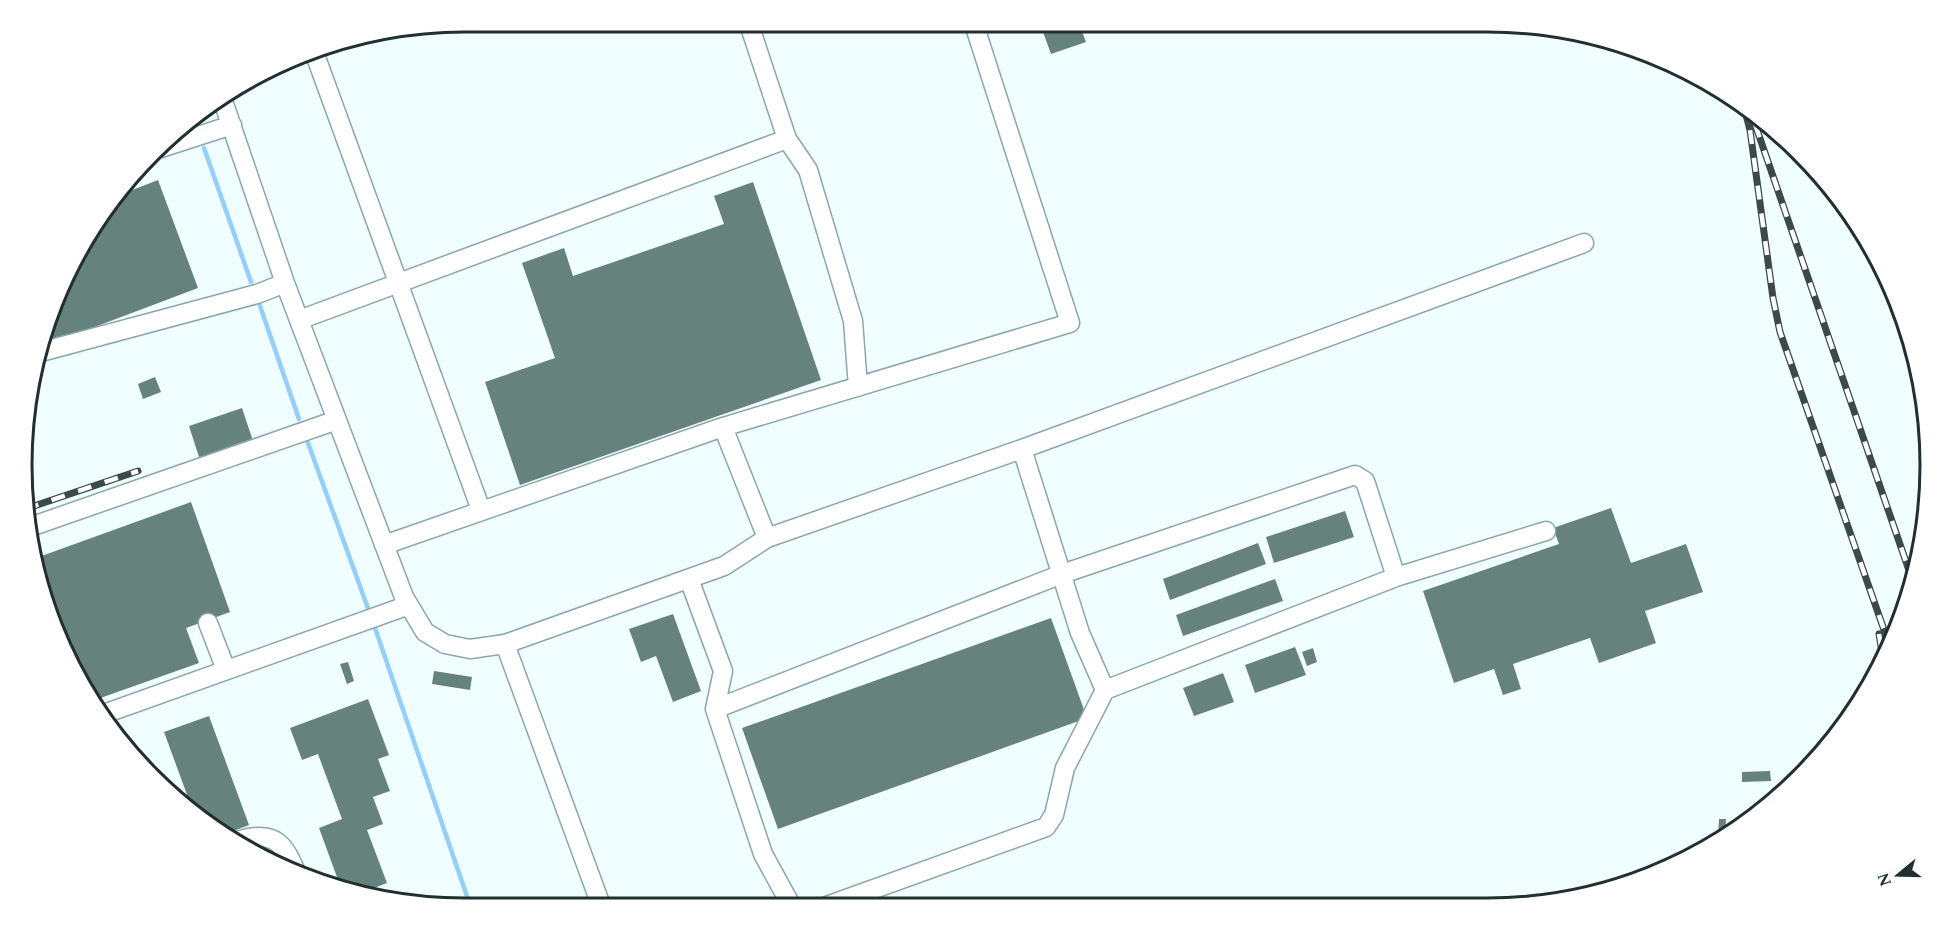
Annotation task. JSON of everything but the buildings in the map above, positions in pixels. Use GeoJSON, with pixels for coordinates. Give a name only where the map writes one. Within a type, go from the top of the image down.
{"type":"FeatureCollection","features":[{"type":"Feature","properties":{"kind":"street"},"geometry":{"type":"LineString","coordinates":[[752,32],[787,139],[808,170],[853,321],[858,387]]}},
{"type":"Feature","properties":{"kind":"street"},"geometry":{"type":"LineString","coordinates":[[384,545],[723,427],[1070,322],[977,32]]}},
{"type":"Feature","properties":{"kind":"street"},"geometry":{"type":"LineString","coordinates":[[316,57],[481,510]]}},
{"type":"Feature","properties":{"kind":"street"},"geometry":{"type":"LineString","coordinates":[[224,104],[285,283],[409,605],[425,632],[445,644],[470,650],[505,644],[689,579],[724,566],[767,538],[1022,448],[1584,243]]}},
{"type":"Feature","properties":{"kind":"street"},"geometry":{"type":"LineString","coordinates":[[174,144],[232,125]]}},
{"type":"Feature","properties":{"kind":"street"},"geometry":{"type":"LineString","coordinates":[[299,320],[787,139]]}},
{"type":"Feature","properties":{"kind":"street"},"geometry":{"type":"LineString","coordinates":[[47,349],[257,294],[285,283]]}},
{"type":"Feature","properties":{"kind":"street"},"geometry":{"type":"LineString","coordinates":[[36,525],[337,420]]}},
{"type":"Feature","properties":{"kind":"street"},"geometry":{"type":"LineString","coordinates":[[723,427],[767,538]]}},
{"type":"Feature","properties":{"kind":"street"},"geometry":{"type":"LineString","coordinates":[[1022,448],[1080,633],[1105,690]]}},
{"type":"Feature","properties":{"kind":"street"},"geometry":{"type":"LineString","coordinates":[[716,710],[1062,574],[1355,475],[1365,481],[1396,577]]}},
{"type":"Feature","properties":{"kind":"street"},"geometry":{"type":"LineString","coordinates":[[849,898],[1046,826],[1054,815],[1065,768],[1105,690],[1396,577],[1546,531]]}},
{"type":"Feature","properties":{"kind":"street"},"geometry":{"type":"LineString","coordinates":[[689,579],[723,670],[716,710],[763,854],[787,898]]}},
{"type":"Feature","properties":{"kind":"street"},"geometry":{"type":"LineString","coordinates":[[109,712],[409,605]]}},
{"type":"Feature","properties":{"kind":"street"},"geometry":{"type":"LineString","coordinates":[[208,624],[226,670]]}},
{"type":"Feature","properties":{"kind":"street"},"geometry":{"type":"LineString","coordinates":[[505,644],[598,898]]}},
{"type":"Feature","properties":{"kind":"street"},"geometry":{"type":"LineString","coordinates":[[248,839],[267,836],[280,843],[292,862]]}},
{"type":"Feature","properties":{"kind":"waterway"},"geometry":{"type":"LineString","coordinates":[[204,148],[251,282]]}},
{"type":"Feature","properties":{"kind":"waterway"},"geometry":{"type":"LineString","coordinates":[[260,306],[299,419]]}},
{"type":"Feature","properties":{"kind":"waterway"},"geometry":{"type":"LineString","coordinates":[[308,443],[369,611]]}},
{"type":"Feature","properties":{"kind":"waterway"},"geometry":{"type":"LineString","coordinates":[[375,628],[468,898]]}},
{"type":"Feature","properties":{"kind":"railway"},"geometry":{"type":"LineString","coordinates":[[1747,118],[1780,332],[1886,635]]}},
{"type":"Feature","properties":{"kind":"railway"},"geometry":{"type":"LineString","coordinates":[[1755,124],[1908,568]]}},
{"type":"Feature","properties":{"kind":"railway"},"geometry":{"type":"LineString","coordinates":[[33,506],[138,471]]}},
{"type":"Feature","properties":{"kind":"railway"},"geometry":{"type":"LineString","coordinates":[[1879,634],[1881,646]]}}]}
